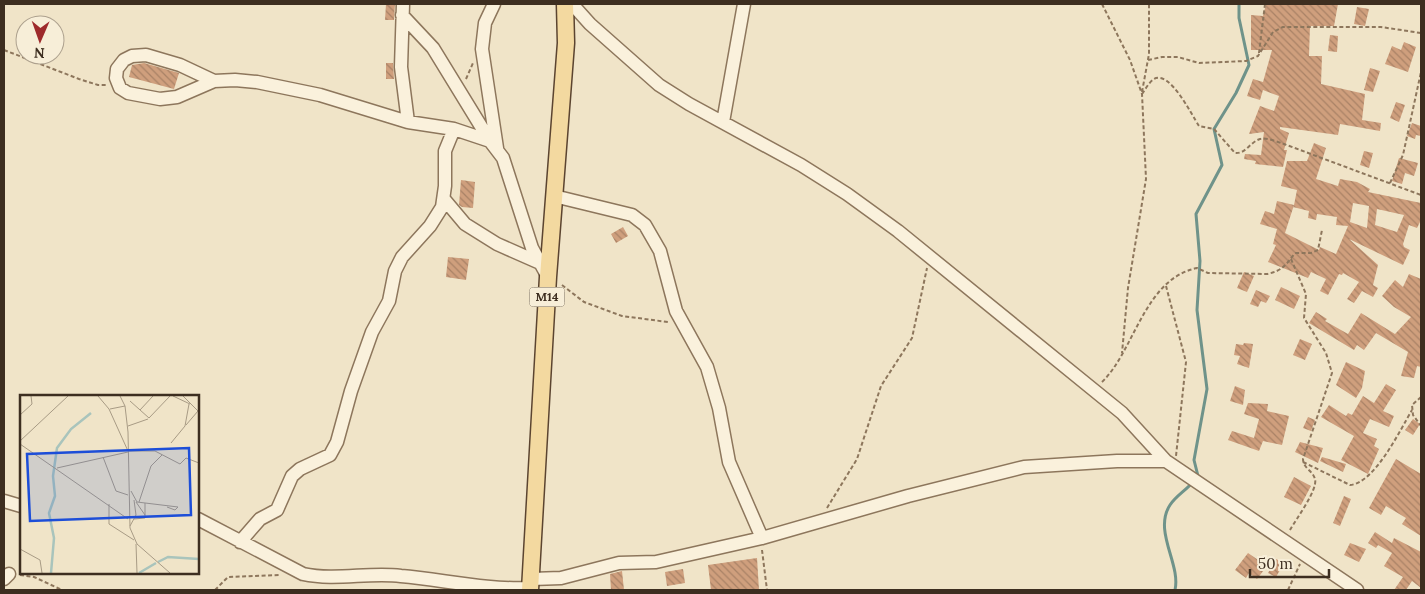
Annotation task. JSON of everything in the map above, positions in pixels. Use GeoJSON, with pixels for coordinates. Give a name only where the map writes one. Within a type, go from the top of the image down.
{"type":"FeatureCollection","features":[{"type":"Feature","properties":{"kind":"main road","name":"M14"},"geometry":{"type":"LineString","coordinates":[[535,585],[544,270],[554,196],[566,43],[564,4]]}},
{"type":"Feature","properties":{"kind":"street"},"geometry":{"type":"LineString","coordinates":[[494,4],[485,23],[482,49],[494,145]]}},
{"type":"Feature","properties":{"kind":"street"},"geometry":{"type":"LineString","coordinates":[[572,4],[590,24],[659,86],[801,164],[847,194],[929,256],[1122,413],[1170,465],[1357,590]]}},
{"type":"Feature","properties":{"kind":"street"},"geometry":{"type":"LineString","coordinates":[[723,122],[744,4]]}},
{"type":"Feature","properties":{"kind":"street"},"geometry":{"type":"LineString","coordinates":[[403,10],[434,48],[494,145],[510,176],[526,232],[544,270]]}},
{"type":"Feature","properties":{"kind":"street"},"geometry":{"type":"LineString","coordinates":[[403,10],[401,67],[408,122]]}},
{"type":"Feature","properties":{"kind":"street"},"geometry":{"type":"LineString","coordinates":[[214,81],[195,91],[176,97],[160,99],[128,93],[118,84],[116,78],[117,69],[124,60],[132,56],[146,55],[180,66],[214,81],[250,82],[312,94],[408,122],[454,129],[494,145]]}},
{"type":"Feature","properties":{"kind":"street"},"geometry":{"type":"LineString","coordinates":[[240,542],[260,519],[277,510],[292,476],[300,469],[330,455],[340,437],[351,391],[372,332],[389,301],[395,271],[413,242],[430,226],[442,207],[444,199],[445,150],[454,129]]}},
{"type":"Feature","properties":{"kind":"street"},"geometry":{"type":"LineString","coordinates":[[554,196],[632,215],[639,219],[652,235],[660,251],[676,311],[707,367],[720,408],[729,462],[762,538]]}},
{"type":"Feature","properties":{"kind":"street"},"geometry":{"type":"LineString","coordinates":[[444,199],[465,224],[544,270]]}},
{"type":"Feature","properties":{"kind":"street"},"geometry":{"type":"LineString","coordinates":[[199,519],[303,574],[340,578],[401,576],[500,589],[535,585],[619,563],[656,562],[762,538],[908,496],[1024,467],[1107,462],[1170,465]]}},
{"type":"Feature","properties":{"kind":"street"},"geometry":{"type":"LineString","coordinates":[[4,501],[20,506]]}},
{"type":"Feature","properties":{"kind":"path"},"geometry":{"type":"LineString","coordinates":[[1102,4],[1130,60],[1142,94]]}},
{"type":"Feature","properties":{"kind":"path"},"geometry":{"type":"LineString","coordinates":[[1122,353],[1128,288],[1146,179],[1142,94],[1148,60],[1149,4]]}},
{"type":"Feature","properties":{"kind":"path"},"geometry":{"type":"LineString","coordinates":[[1258,56],[1266,4]]}},
{"type":"Feature","properties":{"kind":"path"},"geometry":{"type":"LineString","coordinates":[[1148,60],[1162,56],[1178,57],[1199,63],[1210,61],[1246,61],[1258,56],[1272,32],[1283,27],[1381,27],[1421,33]]}},
{"type":"Feature","properties":{"kind":"path"},"geometry":{"type":"LineString","coordinates":[[464,99],[466,79],[482,49]]}},
{"type":"Feature","properties":{"kind":"path"},"geometry":{"type":"LineString","coordinates":[[4,50],[92,84],[118,84]]}},
{"type":"Feature","properties":{"kind":"path"},"geometry":{"type":"LineString","coordinates":[[1390,183],[1403,155],[1421,72]]}},
{"type":"Feature","properties":{"kind":"path"},"geometry":{"type":"LineString","coordinates":[[1142,94],[1155,78],[1160,77],[1170,81],[1199,126],[1214,129],[1235,152],[1242,152],[1257,140],[1265,139],[1284,144],[1421,195]]}},
{"type":"Feature","properties":{"kind":"path"},"geometry":{"type":"LineString","coordinates":[[1094,391],[1114,370],[1136,324],[1171,280],[1194,268],[1208,273],[1267,274],[1284,269],[1295,253],[1311,253],[1318,250],[1322,230]]}},
{"type":"Feature","properties":{"kind":"path"},"geometry":{"type":"LineString","coordinates":[[816,523],[857,459],[881,386],[912,338],[929,256]]}},
{"type":"Feature","properties":{"kind":"path"},"geometry":{"type":"LineString","coordinates":[[1291,259],[1306,294],[1304,318],[1326,353],[1332,373],[1303,462]]}},
{"type":"Feature","properties":{"kind":"path"},"geometry":{"type":"LineString","coordinates":[[544,270],[584,302],[622,316],[683,324]]}},
{"type":"Feature","properties":{"kind":"path"},"geometry":{"type":"LineString","coordinates":[[1166,286],[1186,362],[1170,465]]}},
{"type":"Feature","properties":{"kind":"path"},"geometry":{"type":"LineString","coordinates":[[1421,397],[1412,405],[1414,418],[1421,426]]}},
{"type":"Feature","properties":{"kind":"path"},"geometry":{"type":"LineString","coordinates":[[1303,462],[1350,485],[1359,484],[1382,459],[1412,410]]}},
{"type":"Feature","properties":{"kind":"path"},"geometry":{"type":"LineString","coordinates":[[1283,541],[1315,488],[1313,474],[1303,462]]}},
{"type":"Feature","properties":{"kind":"path"},"geometry":{"type":"LineString","coordinates":[[762,538],[767,590]]}},
{"type":"Feature","properties":{"kind":"path"},"geometry":{"type":"LineString","coordinates":[[1288,590],[1305,555]]}},
{"type":"Feature","properties":{"kind":"path"},"geometry":{"type":"LineString","coordinates":[[215,590],[228,577],[303,574]]}},
{"type":"Feature","properties":{"kind":"path"},"geometry":{"type":"LineString","coordinates":[[6,576],[34,577],[62,590]]}},
{"type":"Feature","properties":{"kind":"building"},"geometry":{"type":"Polygon","coordinates":[[[386,4],[395,4],[394,20],[385,20],[386,4]]]}},
{"type":"Feature","properties":{"kind":"building"},"geometry":{"type":"Polygon","coordinates":[[[1266,4],[1338,4],[1334,26],[1310,26],[1309,56],[1322,56],[1321,84],[1365,94],[1362,120],[1381,123],[1380,131],[1340,124],[1338,135],[1280,127],[1280,129],[1289,133],[1284,150],[1287,150],[1283,167],[1255,164],[1256,161],[1244,159],[1245,154],[1261,155],[1264,132],[1249,134],[1260,106],[1274,111],[1279,96],[1263,90],[1260,100],[1247,96],[1253,79],[1263,82],[1272,50],[1251,50],[1251,15],[1263,16],[1266,4]]]}},
{"type":"Feature","properties":{"kind":"building"},"geometry":{"type":"Polygon","coordinates":[[[1357,7],[1369,9],[1365,26],[1354,24],[1357,7]]]}},
{"type":"Feature","properties":{"kind":"building"},"geometry":{"type":"Polygon","coordinates":[[[1330,35],[1338,36],[1337,52],[1328,51],[1330,35]]]}},
{"type":"Feature","properties":{"kind":"building"},"geometry":{"type":"Polygon","coordinates":[[[1404,42],[1416,47],[1408,72],[1385,64],[1392,46],[1401,50],[1404,42]]]}},
{"type":"Feature","properties":{"kind":"building"},"geometry":{"type":"Polygon","coordinates":[[[144,63],[179,73],[174,89],[129,77],[132,65],[144,63]]]}},
{"type":"Feature","properties":{"kind":"building"},"geometry":{"type":"Polygon","coordinates":[[[386,63],[393,63],[394,79],[386,79],[386,63]]]}},
{"type":"Feature","properties":{"kind":"building"},"geometry":{"type":"Polygon","coordinates":[[[1370,68],[1380,71],[1373,92],[1364,90],[1370,68]]]}},
{"type":"Feature","properties":{"kind":"building"},"geometry":{"type":"Polygon","coordinates":[[[1396,102],[1405,105],[1399,122],[1390,118],[1396,102]]]}},
{"type":"Feature","properties":{"kind":"building"},"geometry":{"type":"Polygon","coordinates":[[[1412,123],[1421,126],[1421,136],[1416,135],[1415,139],[1407,136],[1412,123]]]}},
{"type":"Feature","properties":{"kind":"building"},"geometry":{"type":"Polygon","coordinates":[[[1314,143],[1326,148],[1316,179],[1338,186],[1340,179],[1357,182],[1370,189],[1368,192],[1421,203],[1421,220],[1417,228],[1409,225],[1403,244],[1404,247],[1410,250],[1403,265],[1349,239],[1378,265],[1373,285],[1378,288],[1373,297],[1362,291],[1354,303],[1347,299],[1359,282],[1343,273],[1342,275],[1339,274],[1328,295],[1320,291],[1326,279],[1311,272],[1308,278],[1268,262],[1276,245],[1273,244],[1277,229],[1260,224],[1265,211],[1274,214],[1277,201],[1294,205],[1297,190],[1281,186],[1287,161],[1307,161],[1314,143]],[[1353,203],[1350,222],[1367,228],[1369,206],[1353,203]],[[1293,207],[1285,233],[1319,250],[1320,247],[1336,254],[1348,226],[1336,225],[1337,217],[1317,214],[1316,220],[1308,218],[1309,211],[1293,207]],[[1377,209],[1375,225],[1397,232],[1404,215],[1377,209]]]}},
{"type":"Feature","properties":{"kind":"building"},"geometry":{"type":"Polygon","coordinates":[[[1364,151],[1373,153],[1369,168],[1360,165],[1364,151]]]}},
{"type":"Feature","properties":{"kind":"building"},"geometry":{"type":"Polygon","coordinates":[[[1399,158],[1418,163],[1414,176],[1405,173],[1402,184],[1392,181],[1399,158]]]}},
{"type":"Feature","properties":{"kind":"building"},"geometry":{"type":"Polygon","coordinates":[[[461,180],[475,182],[473,208],[459,205],[461,180]]]}},
{"type":"Feature","properties":{"kind":"building"},"geometry":{"type":"Polygon","coordinates":[[[623,227],[628,236],[616,243],[611,234],[623,227]]]}},
{"type":"Feature","properties":{"kind":"building"},"geometry":{"type":"Polygon","coordinates":[[[448,257],[469,259],[466,280],[446,277],[448,257]]]}},
{"type":"Feature","properties":{"kind":"building"},"geometry":{"type":"Polygon","coordinates":[[[1244,272],[1254,276],[1247,292],[1237,288],[1244,272]]]}},
{"type":"Feature","properties":{"kind":"building"},"geometry":{"type":"Polygon","coordinates":[[[1409,274],[1421,279],[1421,367],[1417,366],[1414,378],[1401,376],[1408,352],[1376,333],[1364,350],[1357,345],[1354,350],[1309,323],[1316,312],[1327,319],[1325,321],[1348,334],[1361,313],[1395,334],[1411,317],[1394,307],[1382,296],[1395,280],[1403,287],[1409,274]]]}},
{"type":"Feature","properties":{"kind":"building"},"geometry":{"type":"Polygon","coordinates":[[[1281,287],[1300,296],[1294,309],[1275,300],[1281,287]]]}},
{"type":"Feature","properties":{"kind":"building"},"geometry":{"type":"Polygon","coordinates":[[[1256,290],[1270,296],[1266,303],[1261,301],[1258,307],[1250,304],[1256,290]]]}},
{"type":"Feature","properties":{"kind":"building"},"geometry":{"type":"Polygon","coordinates":[[[1300,339],[1312,344],[1305,360],[1293,355],[1300,339]]]}},
{"type":"Feature","properties":{"kind":"building"},"geometry":{"type":"Polygon","coordinates":[[[1244,343],[1253,344],[1249,368],[1237,364],[1240,356],[1234,355],[1236,344],[1243,345],[1244,343]]]}},
{"type":"Feature","properties":{"kind":"building"},"geometry":{"type":"Polygon","coordinates":[[[1346,362],[1365,371],[1362,388],[1356,398],[1336,385],[1346,362]]]}},
{"type":"Feature","properties":{"kind":"building"},"geometry":{"type":"Polygon","coordinates":[[[1386,384],[1396,390],[1383,411],[1394,416],[1389,427],[1370,419],[1363,433],[1377,439],[1374,446],[1379,449],[1368,474],[1341,460],[1354,436],[1321,417],[1329,405],[1346,416],[1348,413],[1352,415],[1363,396],[1374,403],[1386,384]]]}},
{"type":"Feature","properties":{"kind":"building"},"geometry":{"type":"Polygon","coordinates":[[[1235,386],[1245,390],[1243,405],[1230,401],[1235,386]]]}},
{"type":"Feature","properties":{"kind":"building"},"geometry":{"type":"Polygon","coordinates":[[[1248,403],[1268,404],[1267,411],[1289,416],[1282,445],[1263,441],[1259,451],[1228,440],[1232,431],[1254,438],[1259,419],[1244,414],[1248,403]]]}},
{"type":"Feature","properties":{"kind":"building"},"geometry":{"type":"Polygon","coordinates":[[[1308,417],[1315,420],[1311,431],[1303,428],[1308,417]]]}},
{"type":"Feature","properties":{"kind":"building"},"geometry":{"type":"Polygon","coordinates":[[[1413,419],[1420,424],[1413,435],[1405,430],[1413,419]]]}},
{"type":"Feature","properties":{"kind":"building"},"geometry":{"type":"Polygon","coordinates":[[[1300,442],[1323,448],[1318,463],[1295,452],[1300,442]]]}},
{"type":"Feature","properties":{"kind":"building"},"geometry":{"type":"Polygon","coordinates":[[[1322,457],[1346,464],[1343,472],[1320,461],[1322,457]]]}},
{"type":"Feature","properties":{"kind":"building"},"geometry":{"type":"Polygon","coordinates":[[[1396,459],[1421,474],[1421,536],[1402,524],[1406,518],[1386,506],[1381,515],[1369,508],[1396,459]]]}},
{"type":"Feature","properties":{"kind":"building"},"geometry":{"type":"Polygon","coordinates":[[[1294,477],[1311,486],[1301,505],[1284,497],[1294,477]]]}},
{"type":"Feature","properties":{"kind":"building"},"geometry":{"type":"Polygon","coordinates":[[[1344,496],[1351,499],[1340,526],[1333,523],[1344,496]]]}},
{"type":"Feature","properties":{"kind":"building"},"geometry":{"type":"Polygon","coordinates":[[[1375,532],[1392,543],[1394,538],[1421,552],[1421,588],[1412,581],[1406,590],[1394,590],[1403,577],[1384,566],[1392,553],[1378,545],[1376,548],[1368,543],[1375,532]]]}},
{"type":"Feature","properties":{"kind":"building"},"geometry":{"type":"Polygon","coordinates":[[[1350,543],[1366,549],[1359,562],[1344,555],[1350,543]]]}},
{"type":"Feature","properties":{"kind":"building"},"geometry":{"type":"Polygon","coordinates":[[[1248,553],[1267,566],[1257,579],[1249,573],[1246,578],[1235,570],[1248,553]]]}},
{"type":"Feature","properties":{"kind":"building"},"geometry":{"type":"Polygon","coordinates":[[[757,558],[759,590],[711,590],[708,565],[757,558]]]}},
{"type":"Feature","properties":{"kind":"building"},"geometry":{"type":"Polygon","coordinates":[[[1276,559],[1284,563],[1276,577],[1268,573],[1276,559]]]}},
{"type":"Feature","properties":{"kind":"building"},"geometry":{"type":"Polygon","coordinates":[[[683,569],[685,583],[667,586],[665,572],[683,569]]]}},
{"type":"Feature","properties":{"kind":"building"},"geometry":{"type":"Polygon","coordinates":[[[622,571],[624,590],[611,590],[610,574],[622,571]]]}},
{"type":"Feature","properties":{"kind":"waterway"},"geometry":{"type":"LineString","coordinates":[[1196,478],[1198,476],[1194,460],[1207,389],[1197,310],[1200,261],[1196,214],[1222,165],[1214,129],[1236,93],[1249,65],[1239,18],[1239,4]]}},
{"type":"Feature","properties":{"kind":"waterway"},"geometry":{"type":"LineString","coordinates":[[1175,590],[1176,580],[1164,526],[1170,505],[1192,483]]}}]}
